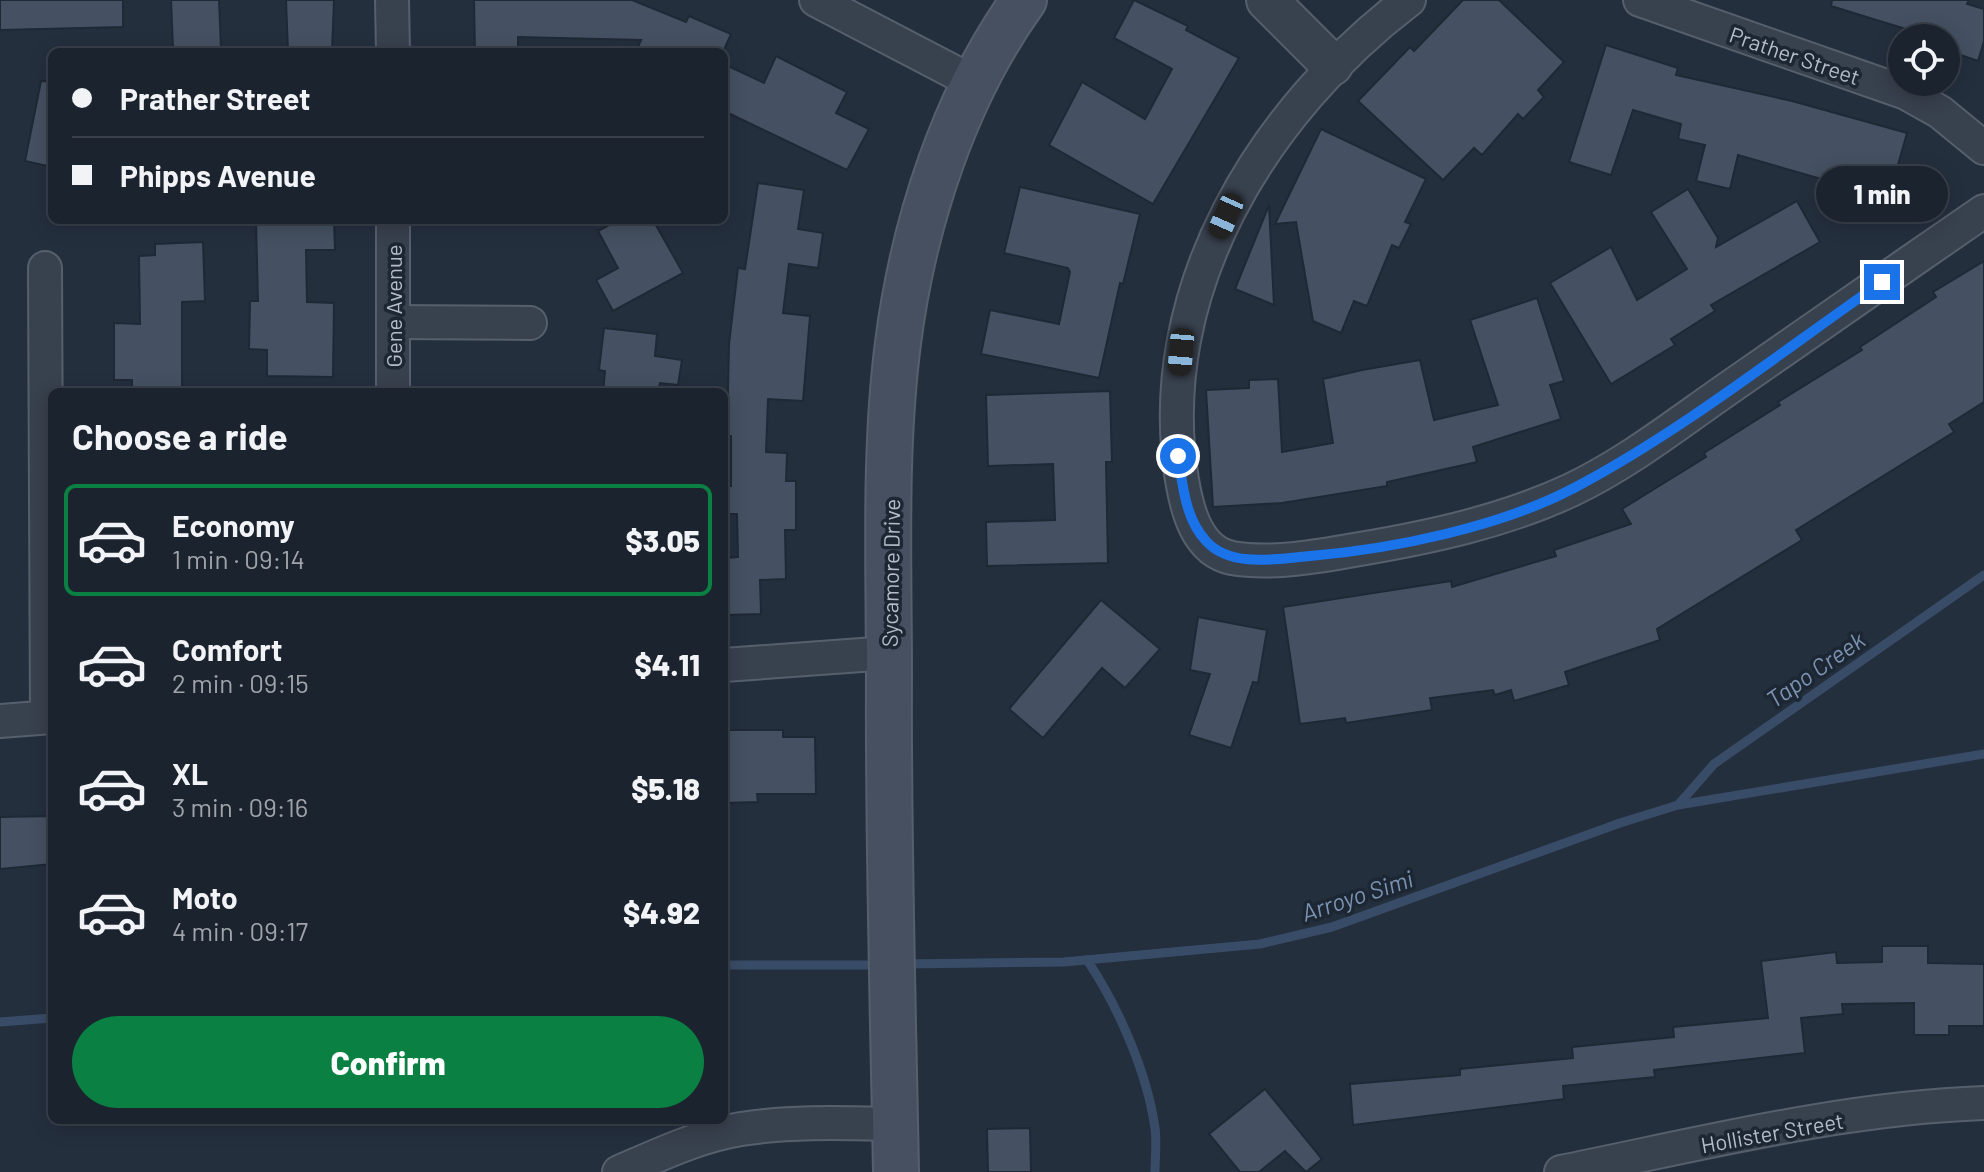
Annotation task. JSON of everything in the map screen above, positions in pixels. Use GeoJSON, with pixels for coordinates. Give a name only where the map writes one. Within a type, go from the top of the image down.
{"type":"FeatureCollection","features":[{"type":"Feature","properties":{"kind":"main road","name":"Sycamore Drive"},"geometry":{"type":"LineString","coordinates":[[896,1172],[889,860],[889,653],[891,460],[898,343],[922,228],[975,83],[1024,0]]}},
{"type":"Feature","properties":{"kind":"street"},"geometry":{"type":"LineString","coordinates":[[392,0],[393,48]]}},
{"type":"Feature","properties":{"kind":"street"},"geometry":{"type":"LineString","coordinates":[[816,0],[975,83]]}},
{"type":"Feature","properties":{"kind":"street"},"geometry":{"type":"LineString","coordinates":[[1267,0],[1332,65]]}},
{"type":"Feature","properties":{"kind":"street"},"geometry":{"type":"LineString","coordinates":[[1409,0],[1332,65],[1278,127],[1236,193],[1206,261],[1181,352],[1174,432],[1186,504],[1194,525],[1207,543],[1234,558],[1328,554],[1388,545],[1494,520],[1571,490],[1641,449],[1984,211]]}},
{"type":"Feature","properties":{"kind":"street","name":"Prather Street"},"geometry":{"type":"LineString","coordinates":[[1640,0],[1906,93],[1940,112],[1984,148]]}},
{"type":"Feature","properties":{"kind":"street","name":"Gene Avenue"},"geometry":{"type":"LineString","coordinates":[[393,224],[393,388]]}},
{"type":"Feature","properties":{"kind":"street"},"geometry":{"type":"LineString","coordinates":[[45,268],[48,537]]}},
{"type":"Feature","properties":{"kind":"street"},"geometry":{"type":"LineString","coordinates":[[393,322],[530,323]]}},
{"type":"Feature","properties":{"kind":"street"},"geometry":{"type":"LineString","coordinates":[[728,665],[889,653]]}},
{"type":"Feature","properties":{"kind":"street"},"geometry":{"type":"LineString","coordinates":[[0,721],[48,717]]}},
{"type":"Feature","properties":{"kind":"street","name":"Hollister Street"},"geometry":{"type":"LineString","coordinates":[[1561,1172],[1811,1123],[1947,1104],[1984,1103]]}},
{"type":"Feature","properties":{"kind":"street"},"geometry":{"type":"LineString","coordinates":[[619,1172],[679,1146],[741,1129],[829,1122],[896,1124]]}},
{"type":"Feature","properties":{"kind":"building"},"geometry":{"type":"Polygon","coordinates":[[[0,0],[123,0],[123,27],[0,30],[0,0]]]}},
{"type":"Feature","properties":{"kind":"building"},"geometry":{"type":"Polygon","coordinates":[[[171,0],[219,0],[221,48],[173,48],[171,0]]]}},
{"type":"Feature","properties":{"kind":"building"},"geometry":{"type":"Polygon","coordinates":[[[286,0],[334,0],[332,48],[288,48],[286,0]]]}},
{"type":"Feature","properties":{"kind":"building"},"geometry":{"type":"Polygon","coordinates":[[[474,0],[632,0],[686,22],[689,16],[731,34],[725,48],[638,48],[641,40],[518,37],[518,48],[475,48],[474,0]]]}},
{"type":"Feature","properties":{"kind":"building"},"geometry":{"type":"Polygon","coordinates":[[[1134,0],[1188,26],[1186,30],[1239,58],[1153,204],[1049,145],[1082,82],[1145,119],[1172,69],[1114,38],[1134,0]]]}},
{"type":"Feature","properties":{"kind":"building"},"geometry":{"type":"Polygon","coordinates":[[[1463,0],[1499,0],[1564,62],[1538,90],[1544,97],[1523,119],[1518,114],[1482,155],[1474,148],[1443,180],[1358,101],[1410,47],[1414,51],[1463,0]]]}},
{"type":"Feature","properties":{"kind":"building"},"geometry":{"type":"Polygon","coordinates":[[[1832,0],[1969,0],[1967,4],[1984,9],[1984,41],[1978,61],[1960,55],[1960,24],[1889,24],[1831,6],[1832,0]]]}},
{"type":"Feature","properties":{"kind":"building"},"geometry":{"type":"Polygon","coordinates":[[[1606,45],[1678,68],[1676,75],[1792,101],[1907,133],[1887,204],[1825,186],[1832,182],[1738,155],[1730,189],[1696,181],[1705,145],[1678,139],[1681,124],[1633,110],[1611,175],[1569,162],[1606,45]]]}},
{"type":"Feature","properties":{"kind":"building"},"geometry":{"type":"Polygon","coordinates":[[[776,56],[847,92],[836,113],[869,129],[847,170],[728,113],[728,66],[764,83],[776,56]]]}},
{"type":"Feature","properties":{"kind":"building"},"geometry":{"type":"Polygon","coordinates":[[[41,81],[48,82],[48,166],[25,161],[41,81]]]}},
{"type":"Feature","properties":{"kind":"building"},"geometry":{"type":"Polygon","coordinates":[[[1321,129],[1426,179],[1405,222],[1411,224],[1399,248],[1392,245],[1367,306],[1354,301],[1341,333],[1313,321],[1296,222],[1275,224],[1321,129]]]}},
{"type":"Feature","properties":{"kind":"building"},"geometry":{"type":"Polygon","coordinates":[[[758,183],[804,190],[798,229],[823,233],[818,268],[789,264],[783,313],[810,316],[803,401],[768,399],[766,452],[787,453],[786,481],[796,481],[796,530],[785,530],[786,579],[760,580],[761,614],[728,615],[728,558],[738,557],[737,514],[728,514],[728,486],[731,486],[729,344],[738,268],[745,269],[758,183]]]}},
{"type":"Feature","properties":{"kind":"building"},"geometry":{"type":"Polygon","coordinates":[[[1020,187],[1140,214],[1123,284],[1120,283],[1099,378],[981,354],[990,310],[1059,324],[1070,272],[1068,268],[1004,253],[1020,187]]]}},
{"type":"Feature","properties":{"kind":"building"},"geometry":{"type":"Polygon","coordinates":[[[1688,189],[1718,238],[1716,247],[1797,201],[1820,242],[1711,305],[1715,311],[1671,339],[1675,345],[1611,384],[1550,283],[1611,247],[1637,300],[1687,269],[1651,212],[1688,189]]]}},
{"type":"Feature","properties":{"kind":"building"},"geometry":{"type":"Polygon","coordinates":[[[1269,205],[1274,305],[1235,289],[1269,205]]]}},
{"type":"Feature","properties":{"kind":"building"},"geometry":{"type":"Polygon","coordinates":[[[256,224],[334,224],[335,250],[306,250],[307,302],[334,303],[333,377],[267,376],[267,350],[249,349],[250,301],[258,301],[256,224]]]}},
{"type":"Feature","properties":{"kind":"building"},"geometry":{"type":"Polygon","coordinates":[[[611,224],[655,224],[683,273],[613,311],[596,280],[618,268],[598,231],[611,224]]]}},
{"type":"Feature","properties":{"kind":"building"},"geometry":{"type":"Polygon","coordinates":[[[203,242],[205,301],[182,302],[182,388],[132,388],[132,380],[114,380],[114,323],[140,324],[139,256],[155,255],[155,244],[203,242]]]}},
{"type":"Feature","properties":{"kind":"building"},"geometry":{"type":"Polygon","coordinates":[[[1984,261],[1984,402],[1949,424],[1954,432],[1796,530],[1802,540],[1657,629],[1660,640],[1565,672],[1569,685],[1514,701],[1511,690],[1495,695],[1493,690],[1430,698],[1432,710],[1346,723],[1345,718],[1300,724],[1283,607],[1451,581],[1452,587],[1556,556],[1554,550],[1631,524],[1622,509],[1706,457],[1704,453],[1862,350],[1860,347],[1936,297],[1933,292],[1984,261]]]}},
{"type":"Feature","properties":{"kind":"building"},"geometry":{"type":"Polygon","coordinates":[[[1537,298],[1564,381],[1550,385],[1561,419],[1473,447],[1477,462],[1387,482],[1387,486],[1282,503],[1213,507],[1206,390],[1249,388],[1249,380],[1278,379],[1282,452],[1333,443],[1323,379],[1362,370],[1420,360],[1434,420],[1498,405],[1470,320],[1537,298]]]}},
{"type":"Feature","properties":{"kind":"building"},"geometry":{"type":"Polygon","coordinates":[[[604,328],[657,334],[655,356],[682,360],[678,385],[660,383],[659,388],[603,388],[605,371],[599,370],[604,328]]]}},
{"type":"Feature","properties":{"kind":"building"},"geometry":{"type":"Polygon","coordinates":[[[1110,391],[1112,462],[1106,462],[1108,563],[987,566],[986,522],[1055,520],[1053,464],[988,466],[986,395],[1110,391]]]}},
{"type":"Feature","properties":{"kind":"building"},"geometry":{"type":"Polygon","coordinates":[[[1101,600],[1160,649],[1125,688],[1102,668],[1043,738],[1009,709],[1101,600]]]}},
{"type":"Feature","properties":{"kind":"building"},"geometry":{"type":"Polygon","coordinates":[[[1198,617],[1267,630],[1258,683],[1253,682],[1231,748],[1189,735],[1210,674],[1190,670],[1198,617]]]}},
{"type":"Feature","properties":{"kind":"building"},"geometry":{"type":"Polygon","coordinates":[[[728,730],[783,730],[783,737],[815,737],[816,794],[757,794],[758,802],[728,803],[728,730]]]}},
{"type":"Feature","properties":{"kind":"building"},"geometry":{"type":"Polygon","coordinates":[[[48,816],[48,864],[0,869],[0,817],[48,816]]]}},
{"type":"Feature","properties":{"kind":"building"},"geometry":{"type":"Polygon","coordinates":[[[1882,946],[1928,946],[1928,963],[1984,964],[1984,1026],[1949,1026],[1949,1035],[1914,1035],[1914,1003],[1842,1004],[1843,1014],[1801,1018],[1805,1053],[1654,1070],[1655,1077],[1563,1086],[1564,1099],[1353,1125],[1350,1084],[1460,1075],[1460,1069],[1573,1058],[1572,1047],[1674,1037],[1673,1027],[1768,1018],[1761,961],[1836,952],[1837,963],[1882,962],[1882,946]]]}},
{"type":"Feature","properties":{"kind":"building"},"geometry":{"type":"Polygon","coordinates":[[[1265,1089],[1322,1159],[1306,1172],[1285,1151],[1259,1172],[1240,1172],[1209,1134],[1265,1089]]]}},
{"type":"Feature","properties":{"kind":"building"},"geometry":{"type":"Polygon","coordinates":[[[1030,1128],[1031,1172],[988,1172],[987,1129],[1030,1128]]]}},
{"type":"Feature","properties":{"kind":"waterway","name":"Tapo Creek"},"geometry":{"type":"LineString","coordinates":[[1678,805],[1714,764],[1984,575]]}},
{"type":"Feature","properties":{"kind":"waterway","name":"Arroyo Simi"},"geometry":{"type":"LineString","coordinates":[[904,964],[1064,962],[1260,944],[1332,927],[1678,805],[1984,754]]}},
{"type":"Feature","properties":{"kind":"waterway"},"geometry":{"type":"LineString","coordinates":[[1087,960],[1110,998],[1138,1062],[1155,1128],[1155,1172]]}},
{"type":"Feature","properties":{"kind":"waterway","name":"Arroyo Simi"},"geometry":{"type":"LineString","coordinates":[[728,965],[881,965]]}},
{"type":"Feature","properties":{"kind":"waterway","name":"Arroyo Simi"},"geometry":{"type":"LineString","coordinates":[[0,1022],[48,1018]]}},
{"type":"Feature","properties":{"kind":"route"},"geometry":{"type":"LineString","coordinates":[[1178,456],[1186,504],[1194,525],[1207,543],[1234,558],[1328,554],[1388,545],[1494,520],[1571,490],[1641,449],[1882,282]]}}]}
